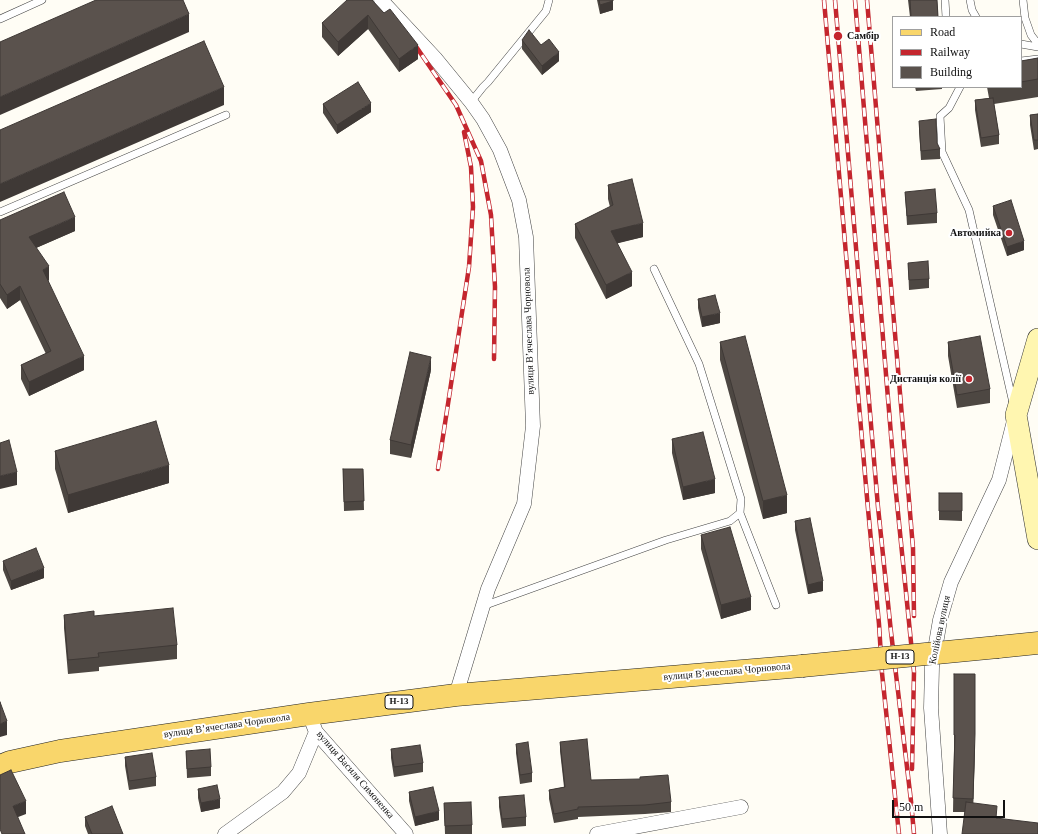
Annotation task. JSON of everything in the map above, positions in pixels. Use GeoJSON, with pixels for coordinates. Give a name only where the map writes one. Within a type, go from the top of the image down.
{"type":"FeatureCollection","features":[{"type":"Feature","properties":{"kind":"main road"},"geometry":{"type":"LineString","coordinates":[[1038,339],[1016,415],[1038,539]]}},
{"type":"Feature","properties":{"kind":"main road","name":"вулиця Вʼячеслава Чорновола"},"geometry":{"type":"LineString","coordinates":[[0,766],[10,762],[60,751],[313,723],[456,695],[802,666],[1038,643]]}},
{"type":"Feature","properties":{"kind":"street","name":"вулиця Вʼячеслава Чорновола"},"geometry":{"type":"LineString","coordinates":[[381,0],[435,58],[483,119],[500,150],[519,200],[526,237],[533,426],[524,504],[488,589],[456,695]]}},
{"type":"Feature","properties":{"kind":"street","name":"Колійова вулиця"},"geometry":{"type":"LineString","coordinates":[[940,834],[931,708],[932,667],[940,620],[951,582],[999,480],[1016,415]]}},
{"type":"Feature","properties":{"kind":"street"},"geometry":{"type":"LineString","coordinates":[[225,834],[283,792],[299,773],[313,723]]}},
{"type":"Feature","properties":{"kind":"street","name":"вулиця Василя Симоненка"},"geometry":{"type":"LineString","coordinates":[[313,723],[406,834]]}},
{"type":"Feature","properties":{"kind":"street"},"geometry":{"type":"LineString","coordinates":[[597,834],[741,807]]}},
{"type":"Feature","properties":{"kind":"lane"},"geometry":{"type":"LineString","coordinates":[[0,19],[42,0]]}},
{"type":"Feature","properties":{"kind":"lane"},"geometry":{"type":"LineString","coordinates":[[471,102],[546,11],[549,0]]}},
{"type":"Feature","properties":{"kind":"lane"},"geometry":{"type":"LineString","coordinates":[[945,0],[946,16]]}},
{"type":"Feature","properties":{"kind":"lane"},"geometry":{"type":"LineString","coordinates":[[970,0],[972,10],[975,16]]}},
{"type":"Feature","properties":{"kind":"lane"},"geometry":{"type":"LineString","coordinates":[[1023,0],[1025,18],[1031,35],[1038,45]]}},
{"type":"Feature","properties":{"kind":"lane"},"geometry":{"type":"LineString","coordinates":[[1022,44],[1038,45]]}},
{"type":"Feature","properties":{"kind":"lane"},"geometry":{"type":"LineString","coordinates":[[1022,61],[1038,59]]}},
{"type":"Feature","properties":{"kind":"lane"},"geometry":{"type":"LineString","coordinates":[[959,88],[949,108],[940,116],[942,152],[969,210],[1016,415]]}},
{"type":"Feature","properties":{"kind":"lane"},"geometry":{"type":"LineString","coordinates":[[0,212],[226,115]]}},
{"type":"Feature","properties":{"kind":"lane"},"geometry":{"type":"LineString","coordinates":[[654,269],[699,364],[741,498],[740,513],[776,605]]}},
{"type":"Feature","properties":{"kind":"lane"},"geometry":{"type":"LineString","coordinates":[[483,606],[666,540],[730,521],[740,513]]}},
{"type":"Feature","properties":{"kind":"building"},"geometry":{"type":"Polygon","coordinates":[[[96,0],[183,0],[189,14],[0,97],[0,42],[96,0]]]}},
{"type":"Feature","properties":{"kind":"building"},"geometry":{"type":"Polygon","coordinates":[[[347,0],[372,0],[384,13],[390,9],[418,45],[399,59],[368,15],[338,42],[322,23],[347,0]]]}},
{"type":"Feature","properties":{"kind":"building"},"geometry":{"type":"Polygon","coordinates":[[[599,0],[613,0],[613,1],[600,5],[599,0]]]}},
{"type":"Feature","properties":{"kind":"building"},"geometry":{"type":"Polygon","coordinates":[[[910,0],[937,0],[938,16],[911,16],[910,0]]]}},
{"type":"Feature","properties":{"kind":"building"},"geometry":{"type":"Polygon","coordinates":[[[529,30],[541,45],[549,39],[559,52],[542,66],[522,40],[529,30]]]}},
{"type":"Feature","properties":{"kind":"building"},"geometry":{"type":"Polygon","coordinates":[[[204,41],[224,87],[0,184],[0,130],[204,41]]]}},
{"type":"Feature","properties":{"kind":"building"},"geometry":{"type":"Polygon","coordinates":[[[1038,58],[1038,79],[1022,82],[1022,61],[1038,58]]]}},
{"type":"Feature","properties":{"kind":"building"},"geometry":{"type":"Polygon","coordinates":[[[358,82],[371,103],[337,125],[323,104],[358,82]]]}},
{"type":"Feature","properties":{"kind":"building"},"geometry":{"type":"Polygon","coordinates":[[[993,98],[999,135],[981,138],[975,100],[993,98]]]}},
{"type":"Feature","properties":{"kind":"building"},"geometry":{"type":"Polygon","coordinates":[[[1038,114],[1038,140],[1034,140],[1030,115],[1038,114]]]}},
{"type":"Feature","properties":{"kind":"building"},"geometry":{"type":"Polygon","coordinates":[[[936,119],[937,143],[940,149],[921,151],[919,121],[936,119]]]}},
{"type":"Feature","properties":{"kind":"building"},"geometry":{"type":"Polygon","coordinates":[[[632,179],[643,223],[611,231],[632,272],[606,285],[575,224],[613,205],[608,185],[632,179]]]}},
{"type":"Feature","properties":{"kind":"building"},"geometry":{"type":"Polygon","coordinates":[[[935,189],[937,213],[907,216],[905,192],[935,189]]]}},
{"type":"Feature","properties":{"kind":"building"},"geometry":{"type":"Polygon","coordinates":[[[64,192],[75,217],[29,237],[49,266],[43,270],[84,356],[29,382],[21,365],[51,351],[20,286],[7,295],[0,284],[0,220],[64,192]]]}},
{"type":"Feature","properties":{"kind":"building","name":"Автомийка"},"geometry":{"type":"Polygon","coordinates":[[[1011,200],[1024,241],[1007,247],[993,206],[1011,200]]]}},
{"type":"Feature","properties":{"kind":"building"},"geometry":{"type":"Polygon","coordinates":[[[928,261],[929,279],[909,280],[908,263],[928,261]]]}},
{"type":"Feature","properties":{"kind":"building"},"geometry":{"type":"Polygon","coordinates":[[[715,295],[720,313],[702,317],[698,299],[715,295]]]}},
{"type":"Feature","properties":{"kind":"building"},"geometry":{"type":"Polygon","coordinates":[[[745,336],[787,495],[763,501],[720,342],[745,336]]]}},
{"type":"Feature","properties":{"kind":"building","name":"Дистанція колії"},"geometry":{"type":"Polygon","coordinates":[[[980,336],[990,389],[957,395],[948,342],[980,336]]]}},
{"type":"Feature","properties":{"kind":"building"},"geometry":{"type":"Polygon","coordinates":[[[410,352],[431,357],[411,445],[390,440],[410,352]]]}},
{"type":"Feature","properties":{"kind":"building"},"geometry":{"type":"Polygon","coordinates":[[[156,421],[169,465],[68,495],[55,451],[156,421]]]}},
{"type":"Feature","properties":{"kind":"building"},"geometry":{"type":"Polygon","coordinates":[[[703,432],[715,479],[683,487],[672,439],[703,432]]]}},
{"type":"Feature","properties":{"kind":"building"},"geometry":{"type":"Polygon","coordinates":[[[9,440],[17,472],[0,476],[0,443],[9,440]]]}},
{"type":"Feature","properties":{"kind":"building"},"geometry":{"type":"Polygon","coordinates":[[[343,469],[363,469],[364,501],[344,502],[343,469]]]}},
{"type":"Feature","properties":{"kind":"building"},"geometry":{"type":"Polygon","coordinates":[[[939,493],[962,493],[962,511],[939,511],[939,493]]]}},
{"type":"Feature","properties":{"kind":"building"},"geometry":{"type":"Polygon","coordinates":[[[810,518],[823,581],[808,585],[795,521],[810,518]]]}},
{"type":"Feature","properties":{"kind":"building"},"geometry":{"type":"Polygon","coordinates":[[[730,527],[751,597],[721,605],[701,535],[730,527]]]}},
{"type":"Feature","properties":{"kind":"building"},"geometry":{"type":"Polygon","coordinates":[[[36,548],[44,568],[11,581],[3,561],[36,548]]]}},
{"type":"Feature","properties":{"kind":"building"},"geometry":{"type":"Polygon","coordinates":[[[173,608],[177,645],[98,653],[99,657],[68,660],[64,615],[94,611],[94,616],[173,608]]]}},
{"type":"Feature","properties":{"kind":"building"},"geometry":{"type":"Polygon","coordinates":[[[954,674],[975,674],[973,799],[953,798],[955,735],[954,674]]]}},
{"type":"Feature","properties":{"kind":"building"},"geometry":{"type":"Polygon","coordinates":[[[0,702],[7,721],[0,724],[0,702]]]}},
{"type":"Feature","properties":{"kind":"building"},"geometry":{"type":"Polygon","coordinates":[[[587,739],[591,780],[640,779],[640,777],[668,775],[671,802],[645,805],[578,807],[578,809],[554,814],[549,790],[565,787],[560,742],[587,739]]]}},
{"type":"Feature","properties":{"kind":"building"},"geometry":{"type":"Polygon","coordinates":[[[528,742],[532,773],[520,775],[516,744],[528,742]]]}},
{"type":"Feature","properties":{"kind":"building"},"geometry":{"type":"Polygon","coordinates":[[[420,745],[423,763],[394,767],[391,749],[420,745]]]}},
{"type":"Feature","properties":{"kind":"building"},"geometry":{"type":"Polygon","coordinates":[[[210,749],[211,767],[187,769],[186,751],[210,749]]]}},
{"type":"Feature","properties":{"kind":"building"},"geometry":{"type":"Polygon","coordinates":[[[152,753],[156,777],[129,781],[125,757],[152,753]]]}},
{"type":"Feature","properties":{"kind":"building"},"geometry":{"type":"Polygon","coordinates":[[[11,770],[26,801],[13,806],[25,834],[2,834],[0,829],[0,775],[11,770]]]}},
{"type":"Feature","properties":{"kind":"building"},"geometry":{"type":"Polygon","coordinates":[[[217,785],[220,799],[201,803],[198,789],[217,785]]]}},
{"type":"Feature","properties":{"kind":"building"},"geometry":{"type":"Polygon","coordinates":[[[433,787],[439,811],[415,817],[409,792],[433,787]]]}},
{"type":"Feature","properties":{"kind":"building"},"geometry":{"type":"Polygon","coordinates":[[[524,795],[526,817],[502,819],[499,797],[524,795]]]}},
{"type":"Feature","properties":{"kind":"building"},"geometry":{"type":"Polygon","coordinates":[[[471,802],[472,825],[445,826],[444,803],[471,802]]]}},
{"type":"Feature","properties":{"kind":"building"},"geometry":{"type":"Polygon","coordinates":[[[966,802],[997,806],[996,818],[1038,823],[1038,834],[962,834],[966,802]]]}},
{"type":"Feature","properties":{"kind":"building"},"geometry":{"type":"Polygon","coordinates":[[[112,806],[123,834],[92,834],[85,817],[112,806]]]}},
{"type":"Feature","properties":{"kind":"railway"},"geometry":{"type":"LineString","coordinates":[[824,0],[879,624],[882,673],[899,834]]}},
{"type":"Feature","properties":{"kind":"railway"},"geometry":{"type":"LineString","coordinates":[[835,0],[878,507],[914,834]]}},
{"type":"Feature","properties":{"kind":"railway"},"geometry":{"type":"LineString","coordinates":[[855,0],[895,483],[914,672],[912,769]]}},
{"type":"Feature","properties":{"kind":"railway"},"geometry":{"type":"LineString","coordinates":[[867,0],[913,548],[914,616]]}},
{"type":"Feature","properties":{"kind":"railway"},"geometry":{"type":"LineString","coordinates":[[411,41],[456,105],[481,161],[491,215],[495,287],[494,359]]}},
{"type":"Feature","properties":{"kind":"railway"},"geometry":{"type":"LineString","coordinates":[[438,469],[469,267],[473,207],[471,167],[464,132]]}},
{"type":"Feature","properties":{"kind":"place","name":"Самбір"},"geometry":{"type":"Point","coordinates":[838,36]}},
{"type":"Feature","properties":{"kind":"place","name":"Автомийка"},"geometry":{"type":"Point","coordinates":[1009,233]}},
{"type":"Feature","properties":{"kind":"place","name":"Дистанція колії"},"geometry":{"type":"Point","coordinates":[969,379]}}]}
